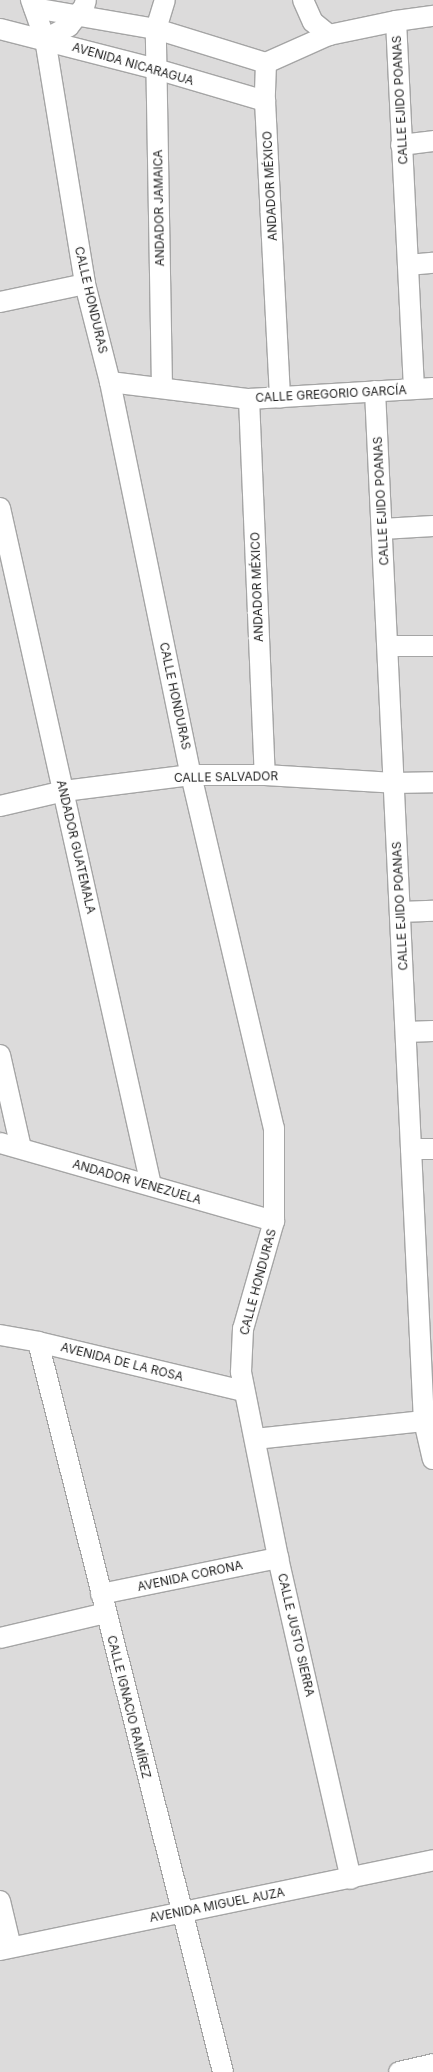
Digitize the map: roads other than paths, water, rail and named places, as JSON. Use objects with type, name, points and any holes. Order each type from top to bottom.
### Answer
[{"type":"street","name":"ANDADOR JAMAICA","points":[[162,388],[156,29],[165,0]]},
{"type":"street","points":[[303,0],[314,22],[330,35]]},
{"type":"street","points":[[32,4],[81,8],[266,63],[330,35],[396,21],[431,11]]},
{"type":"street","name":"CALLE HONDURAS","points":[[32,4],[45,39],[85,284],[110,382],[192,775],[274,1128],[274,1221],[243,1329],[241,1351],[243,1391]]},
{"type":"street","points":[[45,39],[69,26],[81,8]]},
{"type":"street","name":"CALLE EJIDO POANAS","points":[[396,21],[408,265],[424,388]]},
{"type":"street","name":"AVENIDA NICARAGUA","points":[[0,28],[265,101]]},
{"type":"street","name":"ANDADOR MÉXICO","points":[[266,63],[265,101],[280,398]]},
{"type":"street","points":[[402,144],[433,141]]},
{"type":"street","points":[[408,265],[433,263]]},
{"type":"street","points":[[0,302],[85,284]]},
{"type":"street","name":"CALLE GREGORIO GARCÍA","points":[[110,382],[249,399],[424,388]]},
{"type":"street","name":"CALLE EJIDO POANAS","points":[[375,391],[411,1149],[433,1460]]},
{"type":"street","name":"ANDADOR MÉXICO","points":[[249,399],[265,775]]},
{"type":"street","name":"ANDADOR GUATEMALA","points":[[0,510],[151,1185]]},
{"type":"street","points":[[382,529],[433,526]]},
{"type":"street","points":[[388,646],[433,646]]},
{"type":"street","name":"CALLE SALVADOR","points":[[0,806],[64,791],[192,775],[265,775],[394,783],[433,782]]},
{"type":"street","points":[[400,912],[433,911]]},
{"type":"street","points":[[406,1032],[433,1031]]},
{"type":"street","points":[[0,1054],[21,1148]]},
{"type":"street","name":"ANDADOR VENEZUELA","points":[[0,1143],[274,1221]]},
{"type":"street","points":[[411,1149],[433,1149]]},
{"type":"street","name":"AVENIDA DE LA ROSA","points":[[0,1335],[38,1342],[243,1391]]},
{"type":"street","name":"CALLE IGNACIO RAMÍREZ","points":[[38,1342],[223,2072]]},
{"type":"street","name":"CALLE JUSTO SIERRA","points":[[243,1391],[255,1439],[278,1558],[351,1879]]},
{"type":"street","points":[[255,1439],[429,1420]]},
{"type":"street","name":"AVENIDA CORONA","points":[[0,1638],[104,1603],[278,1558]]},
{"type":"street","name":"AVENIDA MIGUEL AUZA","points":[[5,1949],[351,1879],[433,1860]]},
{"type":"street","points":[[0,1901],[5,1949]]},
{"type":"street","points":[[399,2072],[433,2064]]}]
